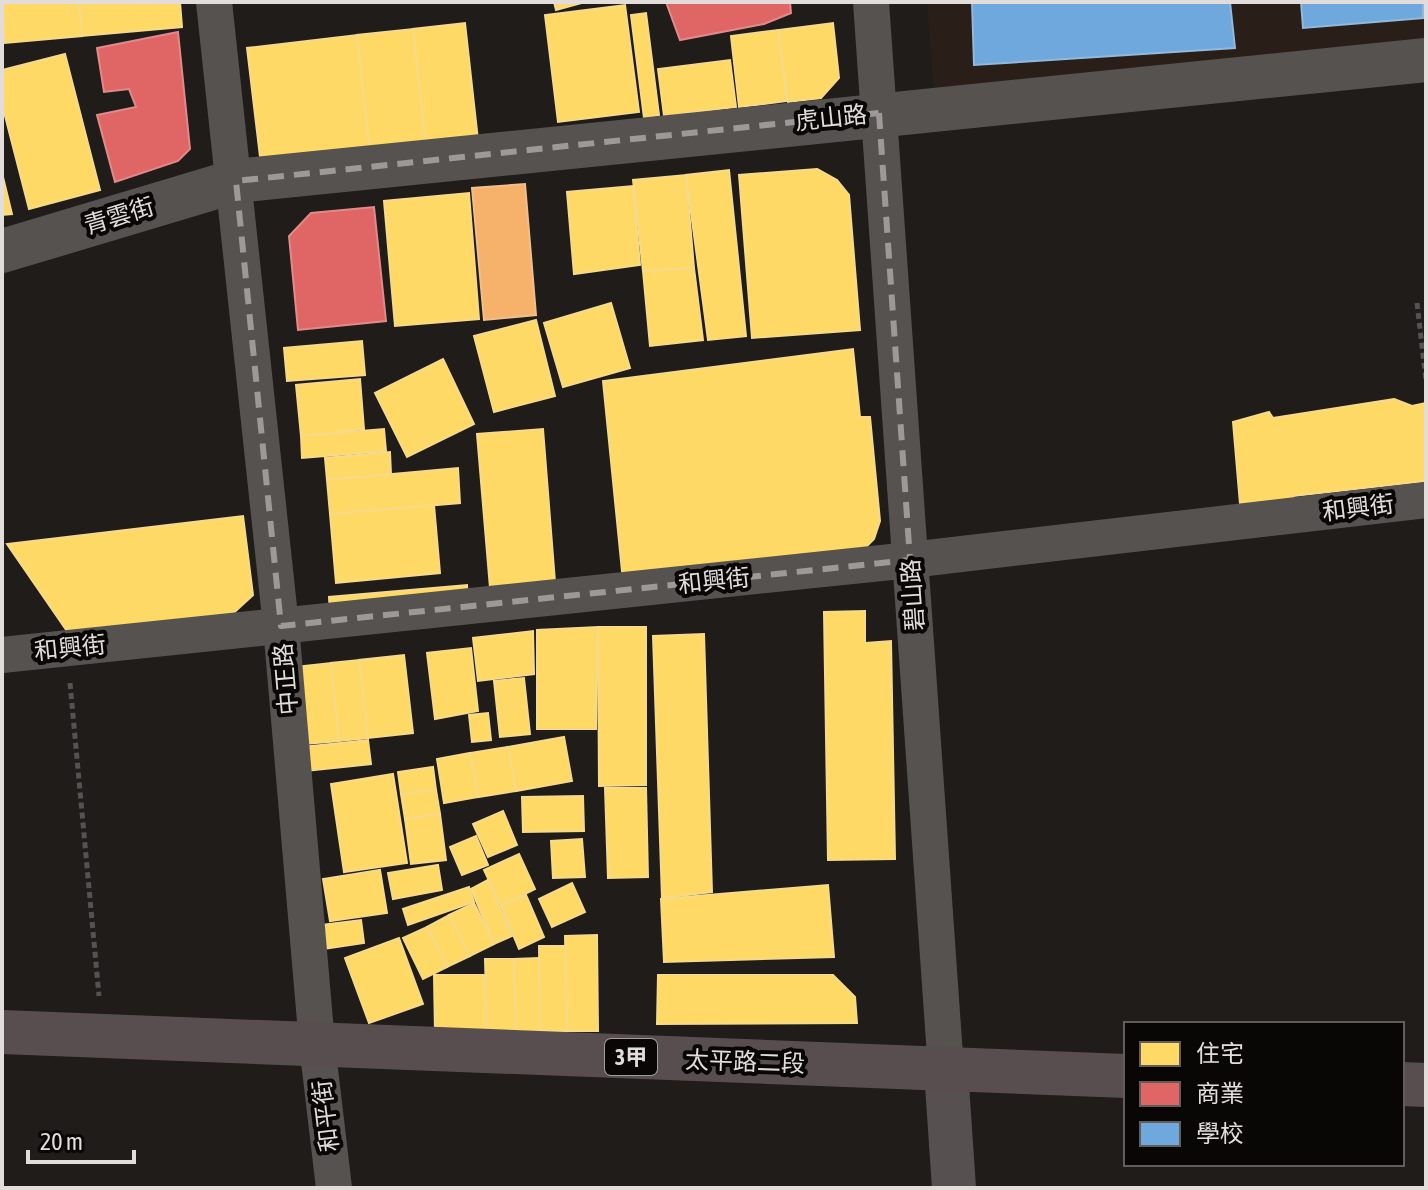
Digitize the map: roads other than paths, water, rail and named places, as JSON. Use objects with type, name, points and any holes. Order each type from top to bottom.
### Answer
[{"type":"main road","name":"3甲","points":[[2,1032],[317,1044]]},
{"type":"main road","name":"太平路二段","points":[[317,1044],[1124,1076]]},
{"type":"main road","name":"碧山路","points":[[946,1070],[954,1188]]},
{"type":"main road","points":[[1404,1084],[1426,1085]]},
{"type":"street","name":"中正路","points":[[214,2],[236,181],[281,626],[317,1044]]},
{"type":"street","name":"碧山路","points":[[871,2],[946,1070]]},
{"type":"street","name":"虎山路","points":[[236,181],[879,113],[1426,60]]},
{"type":"street","name":"青雲街","points":[[2,251],[236,181]]},
{"type":"street","name":"和興街","points":[[2,655],[910,560],[1426,500]]},
{"type":"street","name":"和平街","points":[[317,1044],[334,1188]]}]
